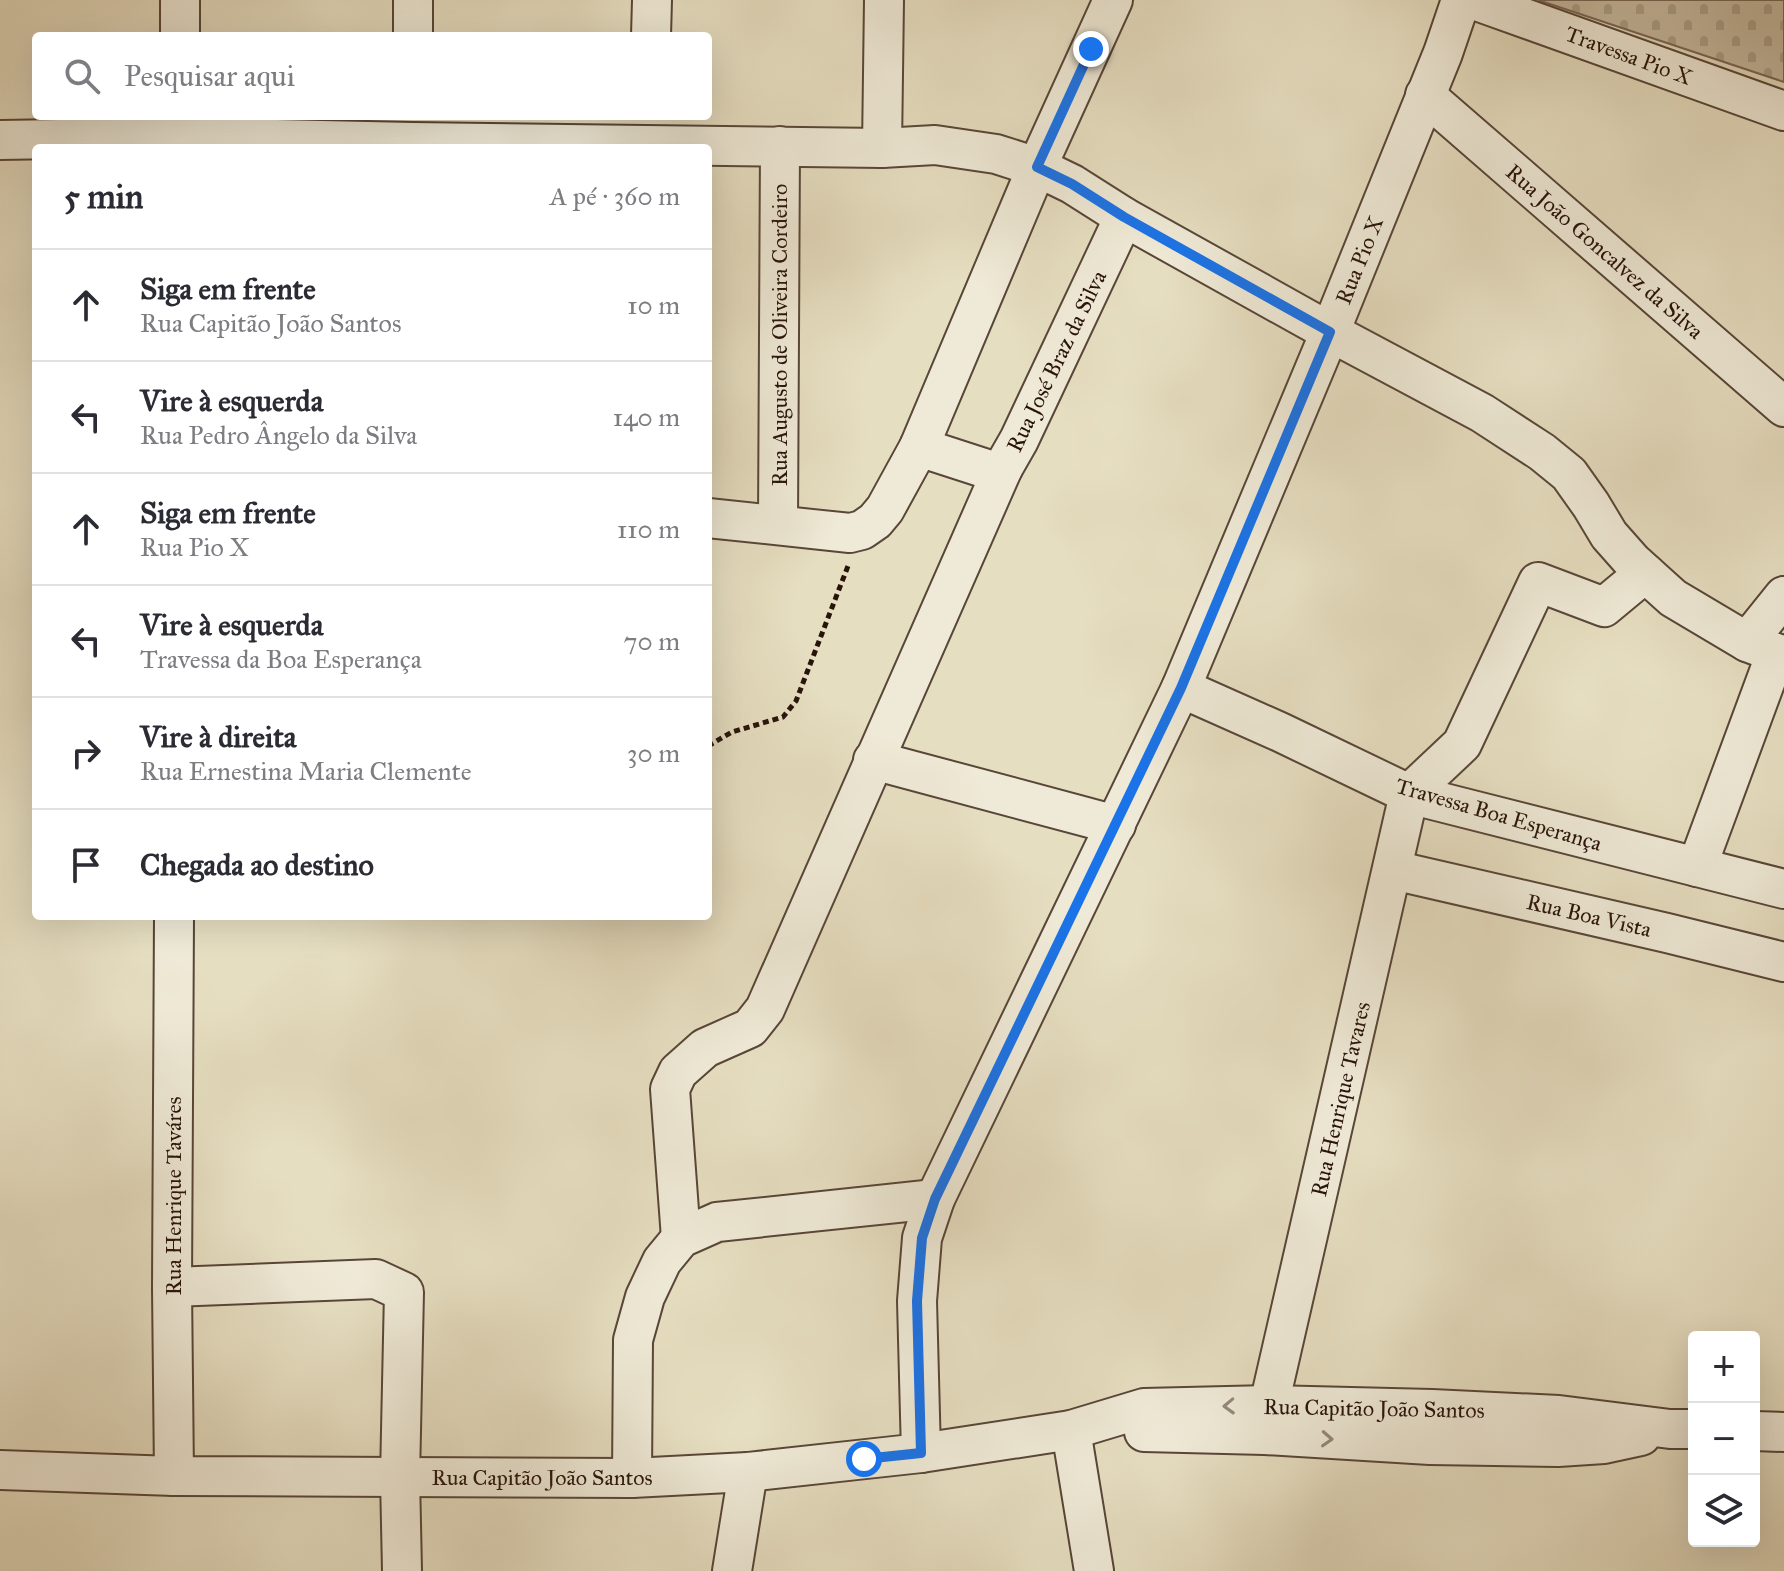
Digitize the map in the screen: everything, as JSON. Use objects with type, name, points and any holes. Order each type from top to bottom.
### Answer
[{"type":"street","points":[[180,0],[180,32]]},
{"type":"street","points":[[413,0],[413,32]]},
{"type":"street","points":[[651,32],[652,0]]},
{"type":"street","points":[[882,148],[884,0]]},
{"type":"street","points":[[712,518],[850,533],[862,530],[885,509],[919,447],[1037,167],[1113,0]]},
{"type":"street","name":"Rua Pio X","points":[[921,1453],[917,1301],[922,1238],[935,1199],[1181,688],[1330,332],[1443,53],[1461,0]]},
{"type":"street","name":"Travessa Pio X","points":[[1474,0],[1784,111]]},
{"type":"street","name":"Rua João Goncalvez da Silva","points":[[1425,95],[1784,407]]},
{"type":"street","points":[[0,140],[178,134],[649,136],[780,146],[882,148],[935,145],[996,154],[1037,167],[1072,184],[1124,217],[1482,413],[1542,452],[1569,474],[1609,535],[1673,598],[1769,650]]},
{"type":"street","name":"Rua Augusto de Oliveira Cordeiro","points":[[778,524],[780,146]]},
{"type":"street","name":"Rua José Braz da Silva","points":[[919,447],[993,471],[1003,468],[1124,217]]},
{"type":"street","points":[[681,1238],[670,1089],[678,1072],[705,1048],[750,1028],[765,1009],[1003,468]]},
{"type":"street","points":[[1409,794],[1462,744],[1538,582],[1604,607],[1645,573]]},
{"type":"street","points":[[1697,867],[1784,596]]},
{"type":"street","name":"Travessa Boa Esperança","points":[[1181,688],[1409,794],[1784,889]]},
{"type":"street","points":[[873,760],[1116,825]]},
{"type":"street","name":"Rua Henrique Tavares","points":[[1267,1420],[1409,794]]},
{"type":"street","name":"Rua Boa Vista","points":[[1393,870],[1784,962]]},
{"type":"street","name":"Rua Henrique Taváres","points":[[174,920],[174,1476]]},
{"type":"street","points":[[632,1478],[633,1340],[645,1297],[662,1261],[681,1238],[717,1222],[935,1199]]},
{"type":"street","points":[[172,1287],[376,1279],[404,1292],[400,1477],[402,1571]]},
{"type":"street","name":"Rua Capitão João Santos","points":[[0,1470],[174,1476],[632,1478],[748,1472],[921,1453],[1076,1429],[1119,1415],[1146,1420],[1267,1420],[1559,1431],[1604,1444],[1682,1429]]},
{"type":"street","points":[[1076,1429],[1094,1571]]},
{"type":"street","points":[[1760,1431],[1784,1432]]},
{"type":"street","points":[[732,1571],[748,1472]]},
{"type":"path","points":[[712,744],[732,732],[783,717],[796,701],[862,530]]},
{"type":"green space","points":[[1538,0],[1784,0],[1784,82]]},
{"type":"route","points":[[864,1459],[921,1453],[917,1301],[922,1238],[935,1199],[1181,688],[1330,332],[1037,167],[1091,49]]}]
